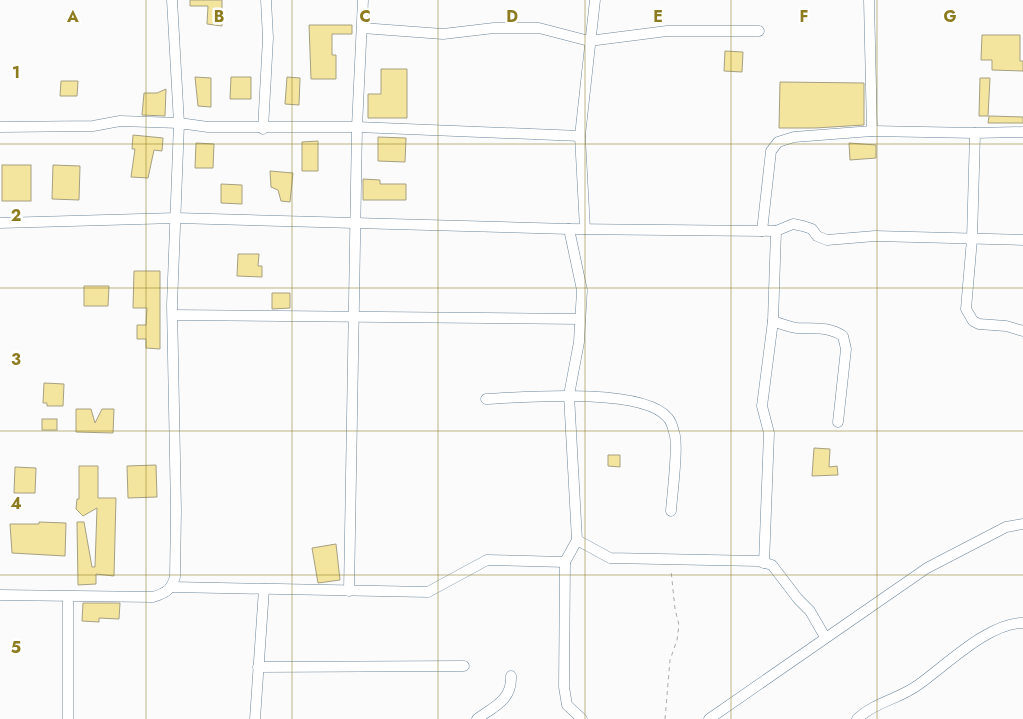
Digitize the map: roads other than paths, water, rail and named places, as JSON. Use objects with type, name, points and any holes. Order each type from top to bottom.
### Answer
[{"type":"street","points":[[0,595],[152,597],[166,593],[172,587],[175,576],[176,510],[173,315],[179,123],[172,0]]},
{"type":"street","points":[[263,129],[268,38],[266,0]]},
{"type":"street","points":[[349,591],[357,128],[363,0]]},
{"type":"street","points":[[585,229],[580,136],[589,40],[595,0]]},
{"type":"street","points":[[869,0],[872,131]]},
{"type":"street","points":[[362,28],[443,34],[494,28],[539,28],[589,40],[667,31],[759,31]]},
{"type":"street","points":[[0,126],[93,126],[120,120],[263,129],[357,128],[580,136]]},
{"type":"street","points":[[762,231],[771,151],[778,142],[794,137],[872,131],[1023,132]]},
{"type":"street","points":[[975,133],[972,239],[966,310],[979,324],[1006,326],[1023,331]]},
{"type":"street","points":[[0,223],[176,218],[569,229],[762,231],[776,231],[793,224],[812,229],[818,236],[827,240],[875,236],[1023,240]]},
{"type":"street","points":[[569,229],[582,290],[579,342],[569,395],[577,540],[565,562],[564,687],[567,705],[582,719]]},
{"type":"street","points":[[764,562],[769,433],[762,406],[773,321],[776,231]]},
{"type":"street","points":[[173,315],[580,319]]},
{"type":"street","points":[[773,321],[795,328],[818,327],[834,330],[843,336],[846,349],[838,422]]},
{"type":"street","points":[[486,399],[569,395],[631,401],[655,409],[668,417],[675,434],[671,511]]},
{"type":"street","points":[[709,719],[927,568],[1006,527],[1023,524]]},
{"type":"street","points":[[577,540],[610,558],[764,562],[772,565],[798,599],[810,611],[826,637]]},
{"type":"street","points":[[172,587],[428,592],[487,560],[565,562]]},
{"type":"street","points":[[254,719],[264,589]]},
{"type":"street","points":[[68,597],[68,719]]},
{"type":"street","points":[[858,719],[874,706],[897,698],[918,686],[948,660],[996,630],[1023,623]]},
{"type":"street","points":[[258,667],[464,666]]},
{"type":"street","points":[[477,719],[507,697],[511,685],[511,676]]}]
